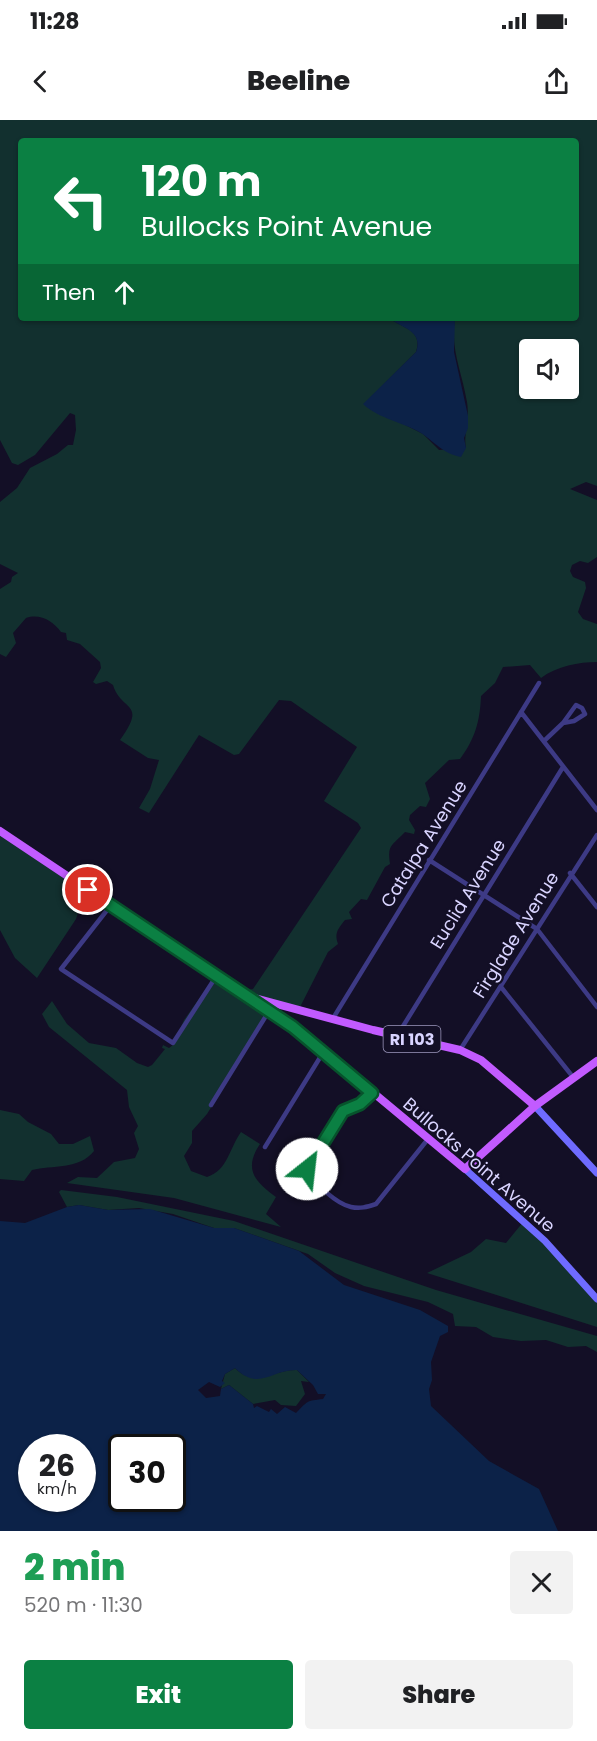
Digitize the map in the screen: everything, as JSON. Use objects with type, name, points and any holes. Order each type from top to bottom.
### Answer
[{"type":"main road","name":"RI 103","points":[[0,831],[217,975]]},
{"type":"main road","name":"Bullocks Point Avenue","points":[[217,975],[247,996],[271,1008],[465,1169],[545,1241],[597,1299]]},
{"type":"main road","name":"RI 103","points":[[271,1008],[302,1012],[460,1050],[481,1060],[535,1106]]},
{"type":"main road","points":[[293,1027],[302,1012]]},
{"type":"main road","points":[[465,1169],[535,1106],[573,1077],[596,1065]]},
{"type":"main road","points":[[535,1106],[597,1173]]},
{"type":"street","name":"Catalpa Avenue","points":[[332,1020],[539,683]]},
{"type":"street","points":[[544,741],[562,723],[574,706],[584,710],[585,714],[581,718],[562,723]]},
{"type":"street","points":[[521,712],[597,810]]},
{"type":"street","name":"Euclid Avenue","points":[[396,1036],[482,894],[563,767]]},
{"type":"street","name":"Firglade Avenue","points":[[460,1050],[570,873],[597,835]]},
{"type":"street","points":[[429,860],[537,929],[597,1007]]},
{"type":"street","points":[[570,873],[597,907]]},
{"type":"street","points":[[111,905],[61,969],[173,1043],[217,975]]},
{"type":"street","points":[[501,987],[573,1077]]},
{"type":"street","points":[[211,1106],[271,1008]]},
{"type":"street","points":[[265,1147],[324,1051]]},
{"type":"street","points":[[372,1093],[360,1104],[343,1111],[308,1164],[309,1175],[328,1192],[351,1207],[365,1208],[376,1204],[428,1140]]},
{"type":"green space","points":[[0,120],[597,120],[597,486],[586,482],[570,489],[597,500],[597,557],[588,563],[580,561],[572,565],[570,571],[573,577],[585,582],[586,588],[578,612],[583,619],[597,624],[597,662],[554,670],[541,678],[530,665],[503,667],[495,683],[481,696],[476,729],[465,752],[460,759],[449,760],[425,783],[430,799],[426,807],[420,806],[410,815],[409,820],[415,830],[414,834],[405,832],[390,849],[390,864],[385,867],[367,900],[361,899],[349,912],[352,919],[345,920],[339,929],[336,937],[338,944],[328,952],[299,1009],[260,1000],[267,1009],[241,1059],[207,1114],[192,1131],[192,1143],[184,1156],[191,1171],[207,1177],[214,1174],[224,1164],[241,1132],[260,1144],[252,1161],[252,1168],[257,1180],[276,1197],[266,1214],[281,1227],[174,1198],[67,1183],[78,1177],[97,1178],[114,1162],[135,1158],[139,1149],[134,1133],[138,1126],[129,1107],[127,1090],[49,1027],[42,1014],[52,1001],[67,1024],[89,1043],[116,1048],[137,1063],[148,1067],[165,1049],[162,1048],[163,1045],[169,1048],[173,1045],[184,1020],[216,975],[242,991],[253,989],[361,828],[358,823],[324,801],[357,747],[291,701],[279,700],[239,754],[234,755],[199,735],[149,813],[139,808],[150,789],[159,760],[148,758],[120,740],[132,719],[132,713],[121,700],[113,685],[107,681],[96,684],[93,682],[101,668],[100,662],[80,644],[67,640],[66,633],[61,632],[50,621],[41,617],[26,618],[13,633],[16,643],[6,657],[0,654],[0,589],[11,582],[12,577],[18,573],[0,564],[0,502],[17,488],[30,468],[57,454],[68,445],[73,445],[76,430],[75,415],[70,413],[35,455],[18,465],[12,463],[0,440]]},
{"type":"green space","points":[[0,831],[86,889],[76,919],[37,978],[15,958],[0,930]]},
{"type":"green space","points":[[0,1110],[19,1114],[28,1122],[51,1134],[59,1144],[73,1144],[90,1136],[94,1151],[88,1157],[73,1164],[32,1170],[24,1181],[0,1179]]},
{"type":"green space","points":[[61,1190],[117,1197],[234,1221],[436,1290],[597,1336],[597,1352],[586,1346],[568,1347],[546,1340],[521,1341],[493,1337],[476,1327],[455,1326],[453,1314],[428,1302],[364,1286],[335,1273],[308,1254],[234,1228],[214,1228],[173,1214],[139,1208],[108,1210],[79,1205],[67,1207],[59,1192]]},
{"type":"green space","points":[[524,1221],[597,1299],[597,1327],[427,1273],[471,1252],[486,1239],[506,1243]]},
{"type":"green space","points":[[235,1368],[242,1374],[257,1378],[297,1370],[309,1382],[301,1381],[305,1394],[296,1406],[281,1405],[275,1400],[253,1404],[229,1385],[221,1389],[225,1374]]},
{"type":"water","points":[[394,321],[455,321],[454,352],[468,416],[468,428],[464,438],[466,448],[461,457],[449,453],[421,433],[376,413],[363,404],[416,352],[417,339],[406,328]]},
{"type":"water","points":[[79,1205],[108,1210],[150,1209],[214,1228],[234,1228],[299,1251],[344,1285],[420,1310],[448,1326],[448,1332],[440,1336],[431,1362],[432,1380],[429,1389],[431,1406],[489,1461],[539,1489],[558,1531],[0,1531],[0,1221],[25,1223],[67,1207]],"holes":[[[235,1368],[244,1375],[259,1379],[297,1370],[313,1385],[318,1394],[326,1394],[323,1399],[308,1402],[296,1413],[285,1407],[277,1414],[271,1409],[269,1412],[257,1406],[254,1408],[253,1404],[229,1385],[221,1389],[220,1396],[206,1398],[198,1390],[209,1382],[220,1387],[225,1383],[222,1381],[225,1374]]]},
{"type":"route","points":[[88,890],[293,1027],[372,1093],[360,1104],[343,1111],[331,1126],[307,1169]]}]
